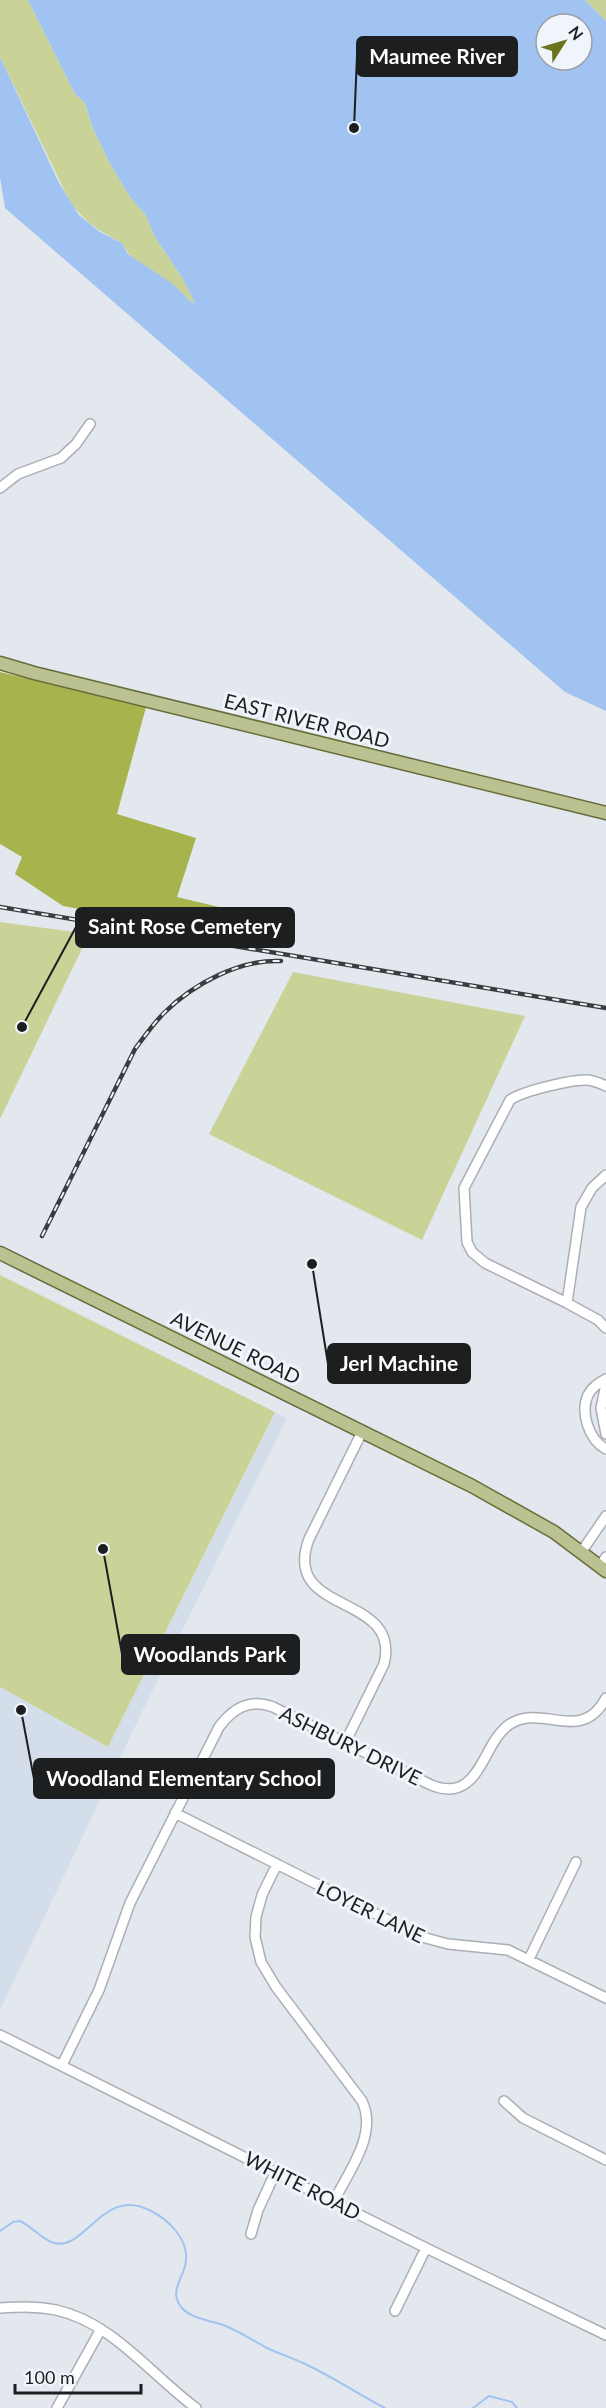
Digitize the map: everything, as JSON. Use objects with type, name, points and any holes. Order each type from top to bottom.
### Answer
[{"type":"main road","name":"EAST RIVER ROAD","points":[[0,663],[606,813]]},
{"type":"main road","name":"AVENUE ROAD","points":[[0,1253],[516,1509],[604,1565]]},
{"type":"street","points":[[0,488],[18,474],[62,458],[76,444],[90,424]]},
{"type":"street","points":[[606,1086],[598,1082],[580,1080],[522,1093],[510,1100],[464,1188],[466,1242],[472,1252],[485,1263],[598,1320],[606,1329]]},
{"type":"street","points":[[567,1303],[581,1207],[592,1188],[606,1175]]},
{"type":"street","points":[[606,1382],[601,1408],[606,1434]]},
{"type":"street","points":[[606,1382],[591,1390],[586,1403],[590,1433],[598,1444],[606,1449]]},
{"type":"street","points":[[345,1743],[384,1664],[386,1645],[382,1633],[370,1618],[322,1593],[314,1586],[306,1573],[304,1558],[309,1539],[362,1432]]},
{"type":"street","points":[[582,1551],[606,1516]]},
{"type":"street","name":"ASHBURY DRIVE","points":[[62,2065],[99,1990],[130,1903],[219,1727],[229,1714],[253,1703],[267,1704],[431,1785],[449,1789],[462,1785],[472,1778],[498,1735],[514,1722],[528,1718],[569,1722],[583,1720],[595,1713],[606,1698]]},
{"type":"street","name":"LOYER LANE","points":[[175,1813],[435,1942],[501,1949],[529,1959],[606,1998]]},
{"type":"street","points":[[529,1959],[576,1862]]},
{"type":"street","points":[[277,1864],[262,1895],[256,1917],[255,1937],[261,1962],[276,1987],[362,2101],[367,2114],[366,2136],[334,2201]]},
{"type":"street","name":"WHITE ROAD","points":[[0,2035],[426,2248],[606,2334]]},
{"type":"street","points":[[504,2101],[523,2118],[606,2160]]},
{"type":"street","points":[[251,2234],[258,2210],[276,2171]]},
{"type":"street","points":[[395,2312],[426,2248]]},
{"type":"street","points":[[0,2308],[55,2309],[74,2315],[101,2329],[196,2408]]},
{"type":"street","points":[[57,2408],[101,2329]]},
{"type":"shaded area","points":[[275,1412],[287,1418],[141,1714],[0,2010],[0,1687],[108,1747]]},
{"type":"green space","points":[[0,0],[28,0],[75,94],[85,103],[92,126],[108,160],[130,197],[145,214],[155,237],[183,279],[195,303],[132,257],[120,242],[90,223],[69,200],[0,57]]},
{"type":"green space","points":[[585,0],[606,0],[606,21]]},
{"type":"green space","points":[[0,672],[146,707],[117,814],[196,838],[177,897],[244,913],[239,938],[63,906],[15,874],[22,857],[0,844]]},
{"type":"green space","points":[[0,922],[89,934],[0,1119]]},
{"type":"green space","points":[[293,972],[525,1016],[422,1240],[209,1134]]},
{"type":"green space","points":[[0,1275],[275,1412],[108,1747],[0,1687]]},
{"type":"water","points":[[28,0],[585,0],[606,21],[606,711],[565,692],[5,208],[0,177],[0,57],[59,183],[79,215],[100,232],[122,243],[128,254],[173,284],[191,302],[195,303],[183,279],[155,237],[145,214],[130,197],[108,160],[92,126],[85,103],[75,94]]},
{"type":"waterway","points":[[0,2231],[13,2222],[20,2221],[54,2243],[65,2243],[75,2238],[107,2212],[120,2206],[134,2205],[151,2211],[171,2225],[184,2245],[186,2260],[176,2295],[177,2301],[185,2311],[195,2317],[229,2327],[267,2348],[326,2374],[385,2408]]},
{"type":"waterway","points":[[473,2408],[489,2396],[512,2402],[517,2408]]},
{"type":"railway","points":[[0,907],[606,1008]]},
{"type":"railway","points":[[42,1236],[135,1049],[156,1022],[189,992],[218,975],[249,964],[281,961]]},
{"type":"place","name":"Maumee River","points":[[354,128]]},
{"type":"place","name":"Saint Rose Cemetery","points":[[22,1027]]},
{"type":"place","name":"Jerl Machine","points":[[312,1264]]},
{"type":"place","name":"Woodlands Park","points":[[103,1549]]},
{"type":"place","name":"Woodland Elementary School","points":[[21,1710]]}]
